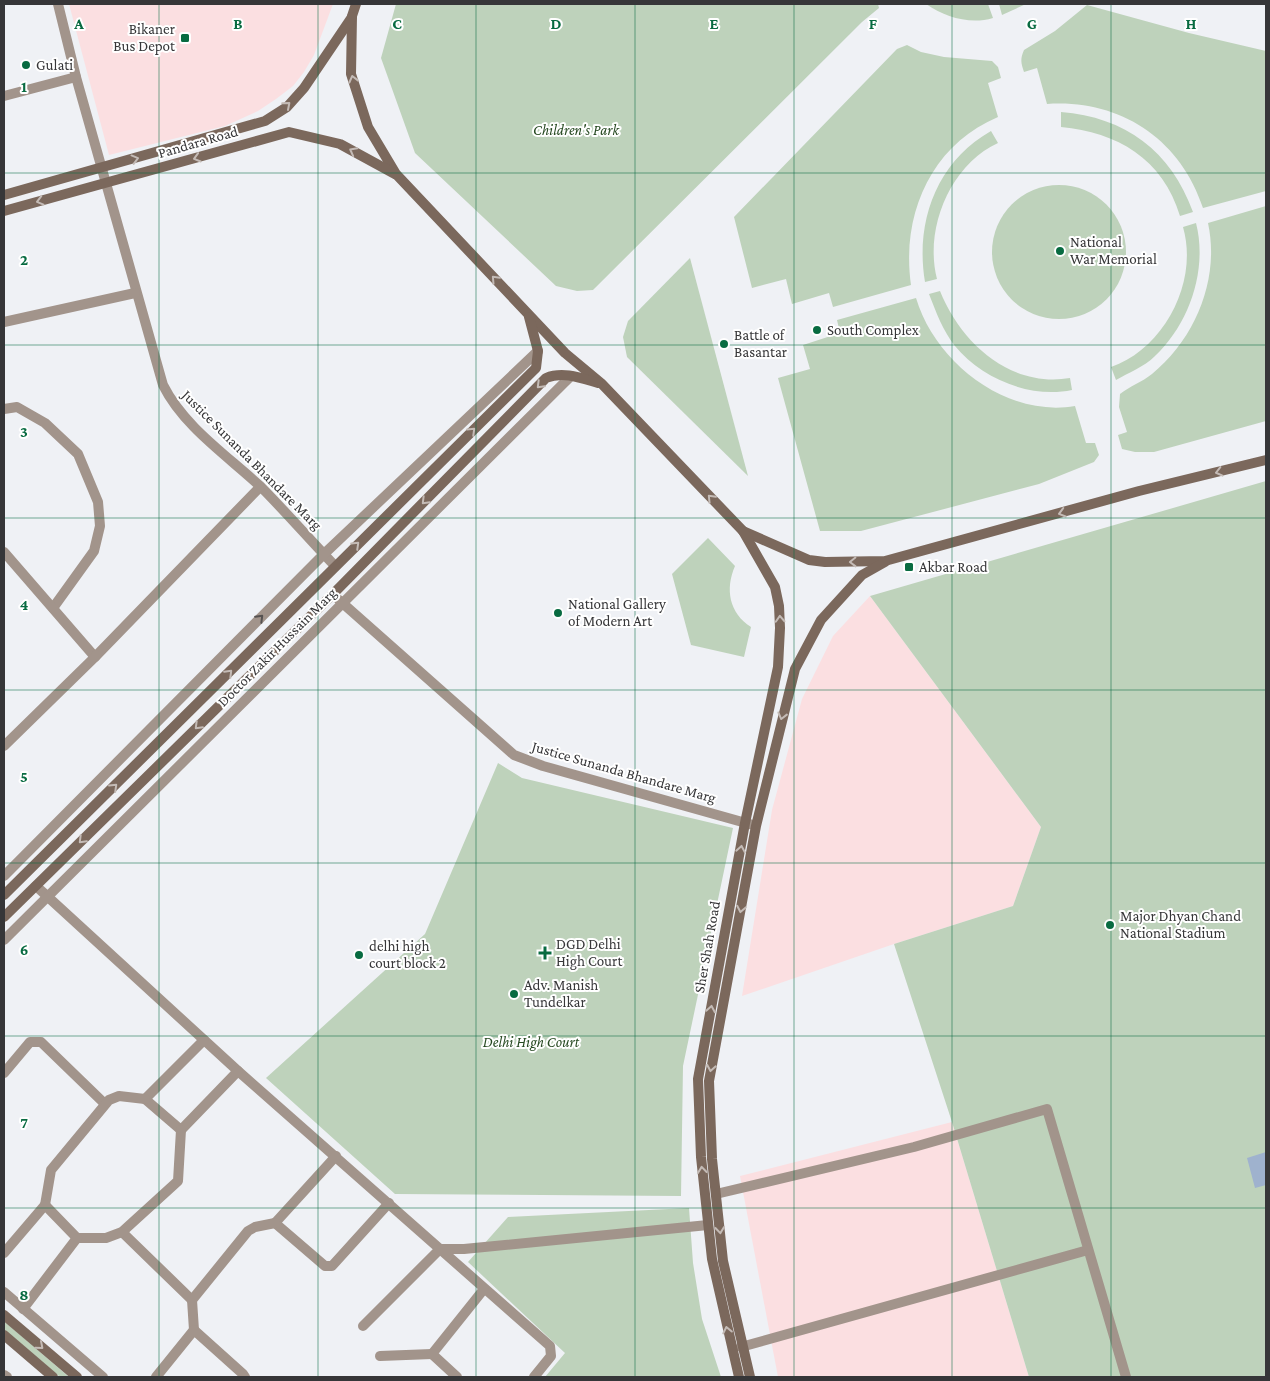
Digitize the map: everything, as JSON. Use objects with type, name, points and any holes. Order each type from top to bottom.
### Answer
[{"type":"main road","points":[[356,4],[352,16],[351,74],[368,127],[396,174],[528,315],[570,358],[601,384],[743,531],[809,560],[825,562],[886,561],[1131,493],[1266,460]]},
{"type":"main road","name":"Pandara Road","points":[[4,195],[265,121],[287,107],[304,88],[352,16]]},
{"type":"main road","name":"Pandara Road","points":[[4,211],[289,132],[340,144],[396,174]]},
{"type":"main road","points":[[528,315],[538,351]]},
{"type":"main road","name":"Doctor Zakir Hussain Marg","points":[[4,895],[536,368],[538,351]]},
{"type":"main road","name":"Doctor Zakir Hussain Marg","points":[[4,917],[333,594],[546,378],[555,374],[601,384]]},
{"type":"main road","name":"Sher Shah Road","points":[[739,1377],[712,1259],[701,1157],[698,1079],[745,823],[778,667],[780,606],[775,587],[743,531]]},
{"type":"main road","name":"Sher Shah Road","points":[[750,1377],[741,1347],[723,1260],[716,1194],[709,1081],[756,826],[795,669],[821,620],[862,574],[886,561]]},
{"type":"main road","points":[[4,1315],[77,1377]]},
{"type":"main road","points":[[4,1335],[53,1377]]},
{"type":"street","name":"Justice Sunanda Bhandare Marg","points":[[58,4],[76,78],[107,183],[135,293],[163,385],[170,400],[186,418],[260,487],[335,566]]},
{"type":"street","points":[[4,96],[76,78]]},
{"type":"street","points":[[4,322],[135,293]]},
{"type":"street","points":[[4,876],[324,554],[538,351]]},
{"type":"street","name":"Doctor Zakir Hussain Marg","points":[[4,940],[571,376]]},
{"type":"street","points":[[4,409],[17,407],[44,423],[78,454],[98,502],[100,526],[94,551],[53,608]]},
{"type":"street","points":[[4,746],[96,657],[260,487]]},
{"type":"street","points":[[4,552],[96,657]]},
{"type":"street","name":"Justice Sunanda Bhandare Marg","points":[[333,594],[514,755],[543,766],[756,826]]},
{"type":"street","points":[[36,886],[238,1071],[552,1349],[551,1356],[534,1377]]},
{"type":"street","points":[[145,1099],[204,1040]]},
{"type":"street","points":[[4,1073],[30,1042],[41,1042],[105,1104]]},
{"type":"street","points":[[45,1205],[77,1238],[106,1238],[122,1232],[178,1182],[181,1130],[238,1071]]},
{"type":"street","points":[[4,1253],[45,1205],[51,1170],[109,1100],[119,1096],[145,1099],[181,1130]]},
{"type":"street","points":[[716,1194],[914,1147],[1047,1109],[1126,1377]]},
{"type":"street","points":[[192,1300],[248,1231],[255,1227],[275,1223],[336,1156]]},
{"type":"street","points":[[275,1223],[328,1267],[332,1266],[389,1203]]},
{"type":"street","points":[[363,1326],[440,1249],[464,1249],[708,1225]]},
{"type":"street","points":[[122,1232],[192,1300],[194,1330],[156,1377]]},
{"type":"street","points":[[23,1309],[77,1238]]},
{"type":"street","points":[[741,1347],[1088,1250]]},
{"type":"street","points":[[432,1354],[484,1289]]},
{"type":"street","points":[[4,1292],[103,1377]]},
{"type":"street","points":[[194,1330],[243,1374],[244,1377]]},
{"type":"street","points":[[380,1356],[432,1354],[457,1377]]},
{"type":"shaded area","points":[[69,4],[333,4],[314,55],[304,72],[293,86],[276,99],[258,111],[225,126],[109,155]]},
{"type":"shaded area","points":[[870,596],[1041,827],[1013,906],[742,996],[772,810],[802,699],[833,636]]},
{"type":"shaded area","points":[[952,1122],[1029,1377],[778,1377],[740,1176]]},
{"type":"green space","name":"Children's Park","points":[[396,4],[878,4],[879,8],[862,22],[593,290],[577,291],[556,286],[415,153],[381,58]]},
{"type":"green space","points":[[926,4],[988,4],[993,18],[976,21],[967,20],[941,13]]},
{"type":"green space","points":[[999,4],[1026,4],[1002,15]]},
{"type":"green space","points":[[1087,5],[1189,33],[1266,51],[1266,191],[1203,208],[1193,183],[1179,162],[1163,143],[1143,128],[1122,116],[1099,108],[1073,104],[1047,104],[1037,68],[1024,72],[1021,61],[1024,50],[1055,31]]},
{"type":"green space","points":[[907,45],[921,52],[944,57],[992,61],[998,67],[1001,78],[988,83],[998,117],[975,129],[955,145],[938,164],[916,208],[911,233],[909,259],[911,285],[833,307],[829,293],[792,304],[786,279],[752,288],[734,217],[897,49]]},
{"type":"green space","points":[[1061,112],[1084,115],[1106,121],[1143,141],[1172,171],[1184,190],[1193,212],[1180,216],[1172,196],[1162,179],[1150,164],[1135,152],[1119,142],[1101,135],[1061,127]]},
{"type":"green space","points":[[991,131],[998,143],[981,153],[966,167],[954,183],[945,200],[934,240],[934,260],[937,279],[925,282],[923,238],[927,216],[934,196],[943,177],[956,159],[972,144]]},
{"type":"green space","points":[[1059,185],[1085,190],[1107,204],[1121,226],[1126,252],[1121,278],[1107,300],[1085,314],[1059,319],[1033,314],[1011,300],[997,278],[992,252],[997,226],[1011,204],[1033,190]]},
{"type":"green space","points":[[1266,206],[1266,421],[1154,452],[1135,452],[1122,449],[1118,435],[1127,432],[1119,407],[1120,394],[1148,377],[1168,359],[1181,343],[1201,306],[1210,265],[1211,244],[1208,223]]},
{"type":"green space","points":[[1196,223],[1199,241],[1197,277],[1193,295],[1186,312],[1167,343],[1151,360],[1116,380],[1111,367],[1130,358],[1147,345],[1173,311],[1181,291],[1186,270],[1187,248],[1183,227]]},
{"type":"green space","points":[[690,258],[748,476],[627,357],[623,337],[628,321]]},
{"type":"green space","points":[[940,291],[949,310],[961,328],[990,358],[1008,369],[1027,376],[1048,379],[1070,378],[1072,390],[1056,392],[1023,388],[992,376],[978,368],[955,346],[943,328],[929,294]]},
{"type":"green space","points":[[916,298],[925,322],[939,344],[956,363],[977,381],[999,394],[1024,403],[1049,407],[1075,406],[1086,443],[1095,443],[1099,455],[1094,462],[1039,484],[861,531],[820,531],[778,378],[810,369],[803,345],[840,333],[837,320]]},
{"type":"green space","name":"Major Dhyan Chand National Stadium","points":[[1266,481],[1266,1377],[1029,1377],[952,1122],[894,944],[1013,906],[1041,827],[870,596]]},
{"type":"green space","points":[[708,538],[735,566],[730,583],[731,600],[738,615],[751,627],[744,657],[691,645],[672,574]]},
{"type":"green space","name":"Delhi High Court","points":[[498,763],[522,778],[733,828],[683,1066],[681,1196],[395,1194],[266,1078],[425,934]]},
{"type":"green space","points":[[689,1208],[693,1263],[702,1319],[721,1377],[545,1377],[565,1353],[468,1262],[508,1217]]},
{"type":"green space","points":[[4,1321],[69,1377],[60,1377],[4,1329]]},
{"type":"water","points":[[1266,1152],[1266,1185],[1255,1188],[1247,1158]]},
{"type":"place","name":"Bikaner Bus Depot","points":[[185,38]]},
{"type":"place","name":"Gulati","points":[[26,65]]},
{"type":"place","name":"National War Memorial","points":[[1060,251]]},
{"type":"place","name":"South Complex","points":[[817,330]]},
{"type":"place","name":"Battle of Basantar","points":[[724,344]]},
{"type":"place","name":"Akbar Road","points":[[909,567]]},
{"type":"place","name":"National Gallery of Modern Art","points":[[558,613]]},
{"type":"place","name":"Major Dhyan Chand National Stadium","points":[[1110,925]]},
{"type":"place","name":"DGD Delhi High Court","points":[[545,953]]},
{"type":"place","name":"delhi high court block 2","points":[[359,955]]},
{"type":"place","name":"Adv. Manish Tundelkar","points":[[514,994]]}]
